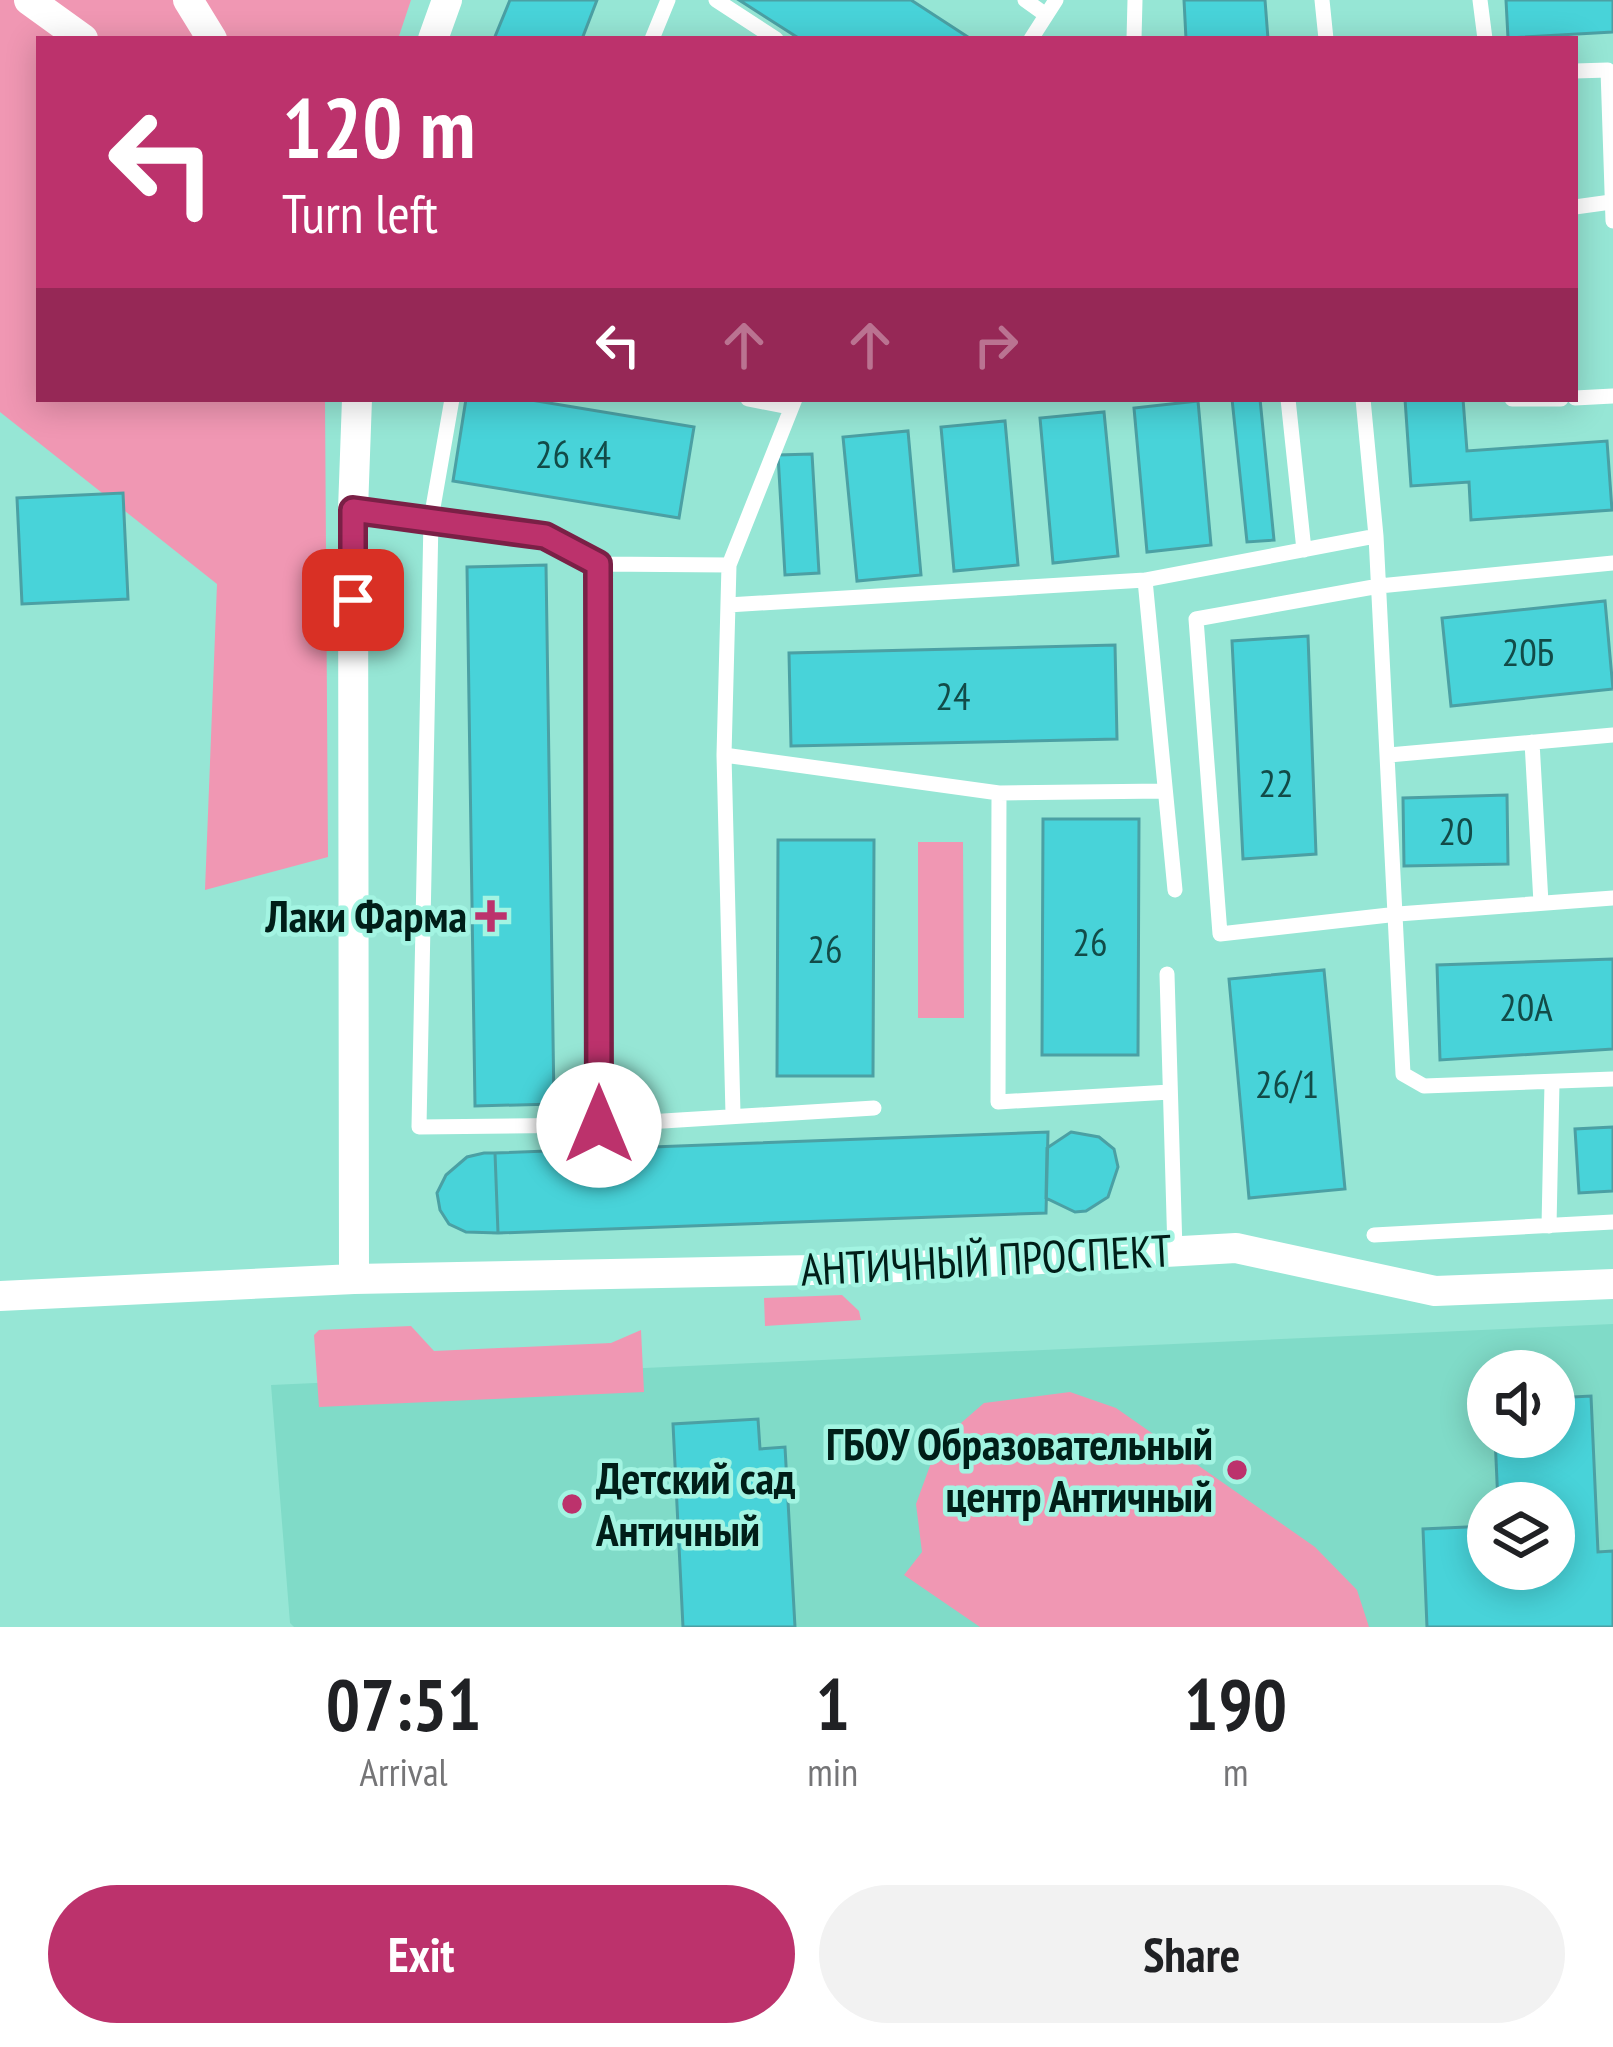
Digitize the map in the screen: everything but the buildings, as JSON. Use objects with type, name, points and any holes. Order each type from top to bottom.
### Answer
[{"type":"street","points":[[28,0],[78,36]]},
{"type":"street","points":[[188,0],[210,36]]},
{"type":"street","points":[[435,36],[447,0]]},
{"type":"street","points":[[354,1280],[357,402]]},
{"type":"street","name":"АНТИЧНЫЙ ПРОСПЕКТ","points":[[0,1296],[354,1280],[863,1269],[1236,1248],[1435,1291],[1613,1284]]},
{"type":"lane","points":[[653,36],[668,0]]},
{"type":"lane","points":[[716,0],[771,36]]},
{"type":"lane","points":[[1025,0],[1051,7],[1033,36]]},
{"type":"lane","points":[[1134,36],[1135,0]]},
{"type":"lane","points":[[1322,0],[1326,36]]},
{"type":"lane","points":[[1480,0],[1485,36]]},
{"type":"lane","points":[[1578,71],[1608,70],[1613,221]]},
{"type":"lane","points":[[1578,207],[1611,202]]},
{"type":"lane","points":[[1578,398],[1613,396]]},
{"type":"lane","points":[[451,402],[431,519],[419,1127],[599,1125],[874,1108]]},
{"type":"lane","points":[[1288,402],[1304,550]]},
{"type":"lane","points":[[1363,402],[1389,755],[1403,1074],[1424,1086],[1613,1079]]},
{"type":"lane","points":[[733,1114],[724,755],[729,565],[792,403]]},
{"type":"lane","points":[[353,510],[545,536],[598,564],[729,565]]},
{"type":"lane","points":[[728,605],[1145,580],[1376,536]]},
{"type":"lane","points":[[1613,563],[1379,586],[1196,619],[1220,934],[1398,914],[1613,898]]},
{"type":"lane","points":[[598,564],[599,1125]]},
{"type":"lane","points":[[1145,580],[1174,890]]},
{"type":"lane","points":[[1389,755],[1613,735]]},
{"type":"lane","points":[[1532,742],[1541,903]]},
{"type":"lane","points":[[724,755],[999,793],[1164,791]]},
{"type":"lane","points":[[999,793],[998,1102],[1170,1092]]},
{"type":"lane","points":[[1168,974],[1175,1251]]},
{"type":"lane","points":[[1549,1226],[1552,1083]]},
{"type":"lane","points":[[1374,1235],[1613,1222]]},
{"type":"shaded area","points":[[0,0],[411,0],[399,36],[36,36],[36,402],[325,402],[328,857],[205,890],[217,584],[0,412]]},
{"type":"shaded area","points":[[918,842],[963,842],[964,1018],[918,1018]]},
{"type":"shaded area","points":[[842,1295],[859,1311],[861,1320],[765,1326],[764,1298]]},
{"type":"shaded area","points":[[1613,1324],[1613,1627],[294,1627],[290,1623],[271,1385]]},
{"type":"shaded area","points":[[411,1326],[434,1351],[611,1343],[641,1330],[644,1392],[319,1407],[314,1335],[319,1330]]},
{"type":"shaded area","points":[[1070,1392],[1116,1408],[1315,1547],[1357,1590],[1369,1627],[980,1627],[904,1575],[922,1552],[916,1504],[931,1463],[961,1423],[984,1403]]},
{"type":"place","name":"Лаки Фарма","points":[[491,916]]},
{"type":"place","name":"ГБОУ Образовательный центр Античный","points":[[1237,1470]]},
{"type":"place","name":"Детский сад Античный","points":[[572,1504]]},
{"type":"route","points":[[353,600],[353,510],[545,536],[598,564],[599,1125]]}]
